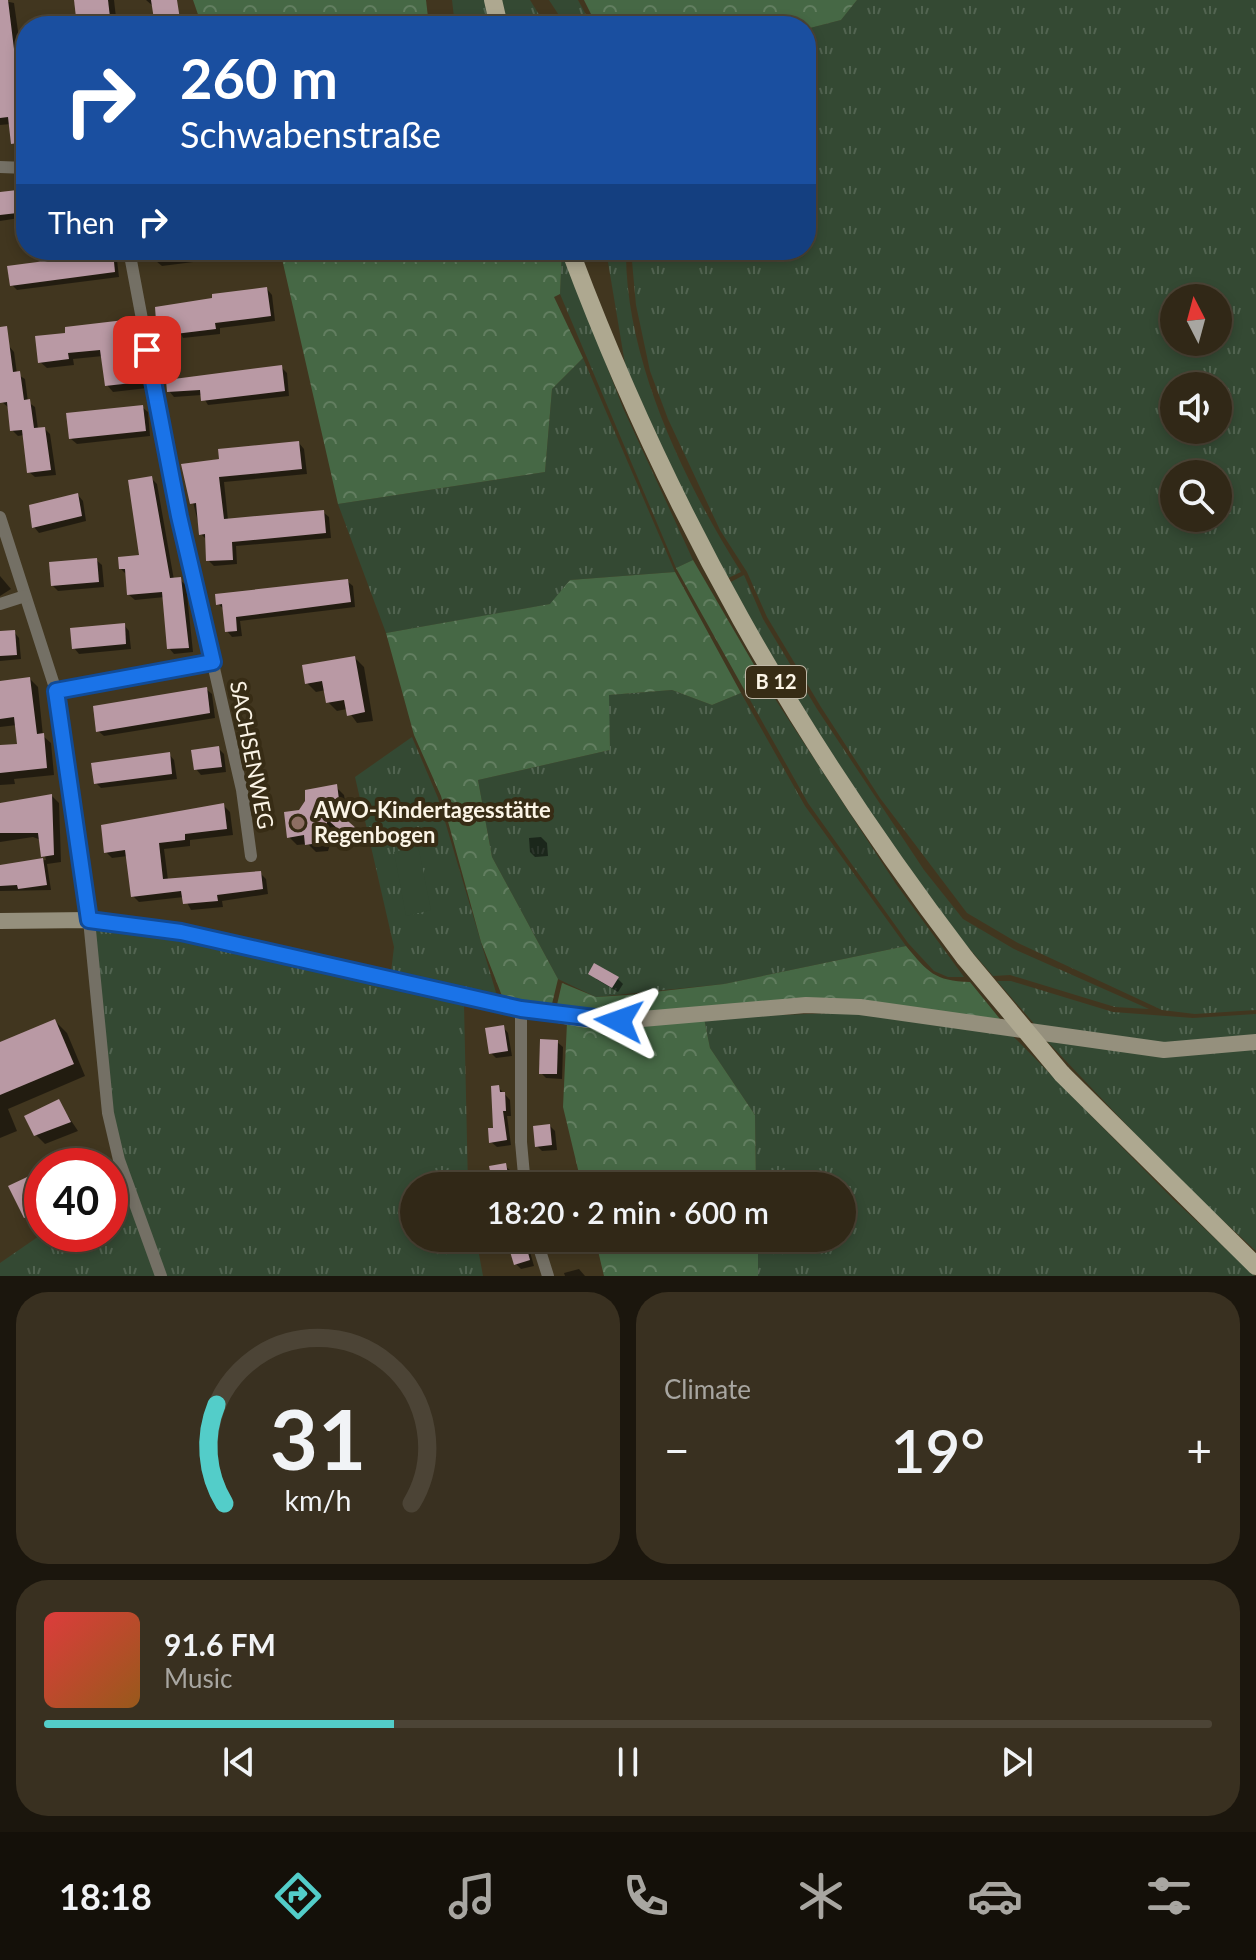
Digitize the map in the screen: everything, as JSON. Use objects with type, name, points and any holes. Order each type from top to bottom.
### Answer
[{"type":"main road","name":"B 12","points":[[574,260],[622,385],[719,586],[849,799],[965,958],[1062,1074],[1256,1266]]},
{"type":"street","name":"SACHSENWEG","points":[[131,260],[179,516],[242,790],[251,856]]},
{"type":"street","points":[[0,517],[56,691],[89,920],[108,1113],[119,1160],[161,1276]]},
{"type":"street","points":[[0,604],[25,596]]},
{"type":"street","points":[[56,691],[213,662]]},
{"type":"street","points":[[0,921],[89,920],[181,932],[521,1009],[619,1021],[767,1007],[860,1007],[1164,1050],[1256,1042]]},
{"type":"street","points":[[521,1009],[524,1172]]},
{"type":"street","points":[[540,1252],[548,1276]]},
{"type":"green space","points":[[193,0],[426,0],[428,16],[199,16]]},
{"type":"green space","points":[[452,0],[485,0],[489,16],[454,16]]},
{"type":"green space","points":[[498,0],[530,0],[540,16],[502,16]]},
{"type":"green space","points":[[549,0],[578,0],[587,16],[559,16]]},
{"type":"green space","points":[[584,0],[857,0],[841,20],[816,26],[816,16],[592,16]]},
{"type":"green space","points":[[857,0],[1256,0],[1256,1010],[1195,1014],[1162,1010],[1018,943],[967,913],[880,798],[767,617],[747,572],[720,530],[668,419],[650,371],[636,305],[632,260],[816,260],[816,26],[841,20]]},
{"type":"green space","points":[[282,260],[562,260],[560,294],[554,297],[583,358],[552,389],[545,472],[338,504]]},
{"type":"green space","points":[[562,260],[566,260],[623,408],[693,560],[676,568],[560,294]]},
{"type":"green space","points":[[608,260],[626,260],[628,291],[636,334],[662,418],[699,499],[741,572],[724,580],[677,489],[625,364]]},
{"type":"green space","points":[[583,358],[675,572],[570,580],[551,604],[386,633],[338,504],[545,472],[552,389]]},
{"type":"green space","points":[[693,560],[764,682],[745,691],[676,568]]},
{"type":"green space","points":[[675,572],[741,693],[712,705],[672,690],[609,695],[610,750],[478,780],[492,857],[558,979],[551,1008],[502,996],[481,942],[441,796],[414,735],[386,633],[550,604],[570,580]]},
{"type":"green space","points":[[744,575],[763,619],[817,709],[924,870],[963,919],[1014,949],[1149,1009],[1115,1007],[1010,975],[993,976],[918,884],[819,736],[727,584]]},
{"type":"green space","points":[[764,682],[896,884],[964,977],[948,977],[934,971],[908,943],[808,803],[745,691]]},
{"type":"green space","points":[[672,690],[712,705],[741,693],[805,806],[906,946],[724,984],[596,997],[558,979],[492,857],[478,780],[610,750],[608,695]]},
{"type":"green space","points":[[412,737],[438,798],[497,996],[391,972],[394,947],[355,777]]},
{"type":"green space","points":[[418,846],[431,910],[406,916],[394,852]]},
{"type":"green space","points":[[92,926],[180,939],[464,1005],[468,1172],[400,1172],[400,1252],[479,1252],[483,1276],[165,1276],[128,1170],[128,1148],[121,1148],[113,1112]]},
{"type":"green space","points":[[906,946],[940,977],[970,982],[1004,1024],[861,1000],[620,1016],[556,1009],[562,983],[596,997],[627,995],[724,984]]},
{"type":"green space","points":[[997,981],[1011,981],[1113,1012],[1193,1018],[1256,1014],[1256,1036],[1163,1045],[1037,1027]]},
{"type":"green space","points":[[860,1012],[1011,1034],[1173,1199],[1255,1276],[758,1276],[758,1252],[856,1252],[856,1172],[756,1172],[755,1115],[710,1048],[704,1018]]},
{"type":"green space","points":[[704,1018],[710,1048],[755,1115],[756,1172],[579,1172],[563,1107],[567,1023]]},
{"type":"green space","points":[[1045,1039],[1256,1049],[1256,1251],[1181,1182]]},
{"type":"green space","points":[[128,1198],[157,1276],[0,1276],[0,1263],[24,1246],[24,1252],[128,1252]]},
{"type":"green space","points":[[598,1252],[758,1252],[758,1276],[604,1276]]},
{"type":"building","points":[[0,0],[8,0],[16,65],[16,143],[11,144],[8,117],[0,118]]},
{"type":"building","points":[[74,0],[108,0],[110,16],[76,16]]},
{"type":"building","points":[[151,0],[177,0],[179,16],[153,16]]},
{"type":"building","points":[[16,190],[16,213],[0,215],[0,192]]},
{"type":"building","points":[[52,260],[114,260],[115,272],[10,286],[7,266]]},
{"type":"building","points":[[267,287],[271,316],[215,323],[216,329],[175,334],[173,319],[156,321],[155,307],[212,298],[212,294]]},
{"type":"building","points":[[133,319],[141,382],[105,386],[100,350],[68,353],[69,359],[38,363],[35,336],[65,333],[65,327]]},
{"type":"building","points":[[7,326],[13,372],[20,371],[24,400],[30,399],[34,428],[45,427],[51,470],[27,473],[22,430],[10,431],[7,402],[0,403],[0,327]]},
{"type":"building","points":[[282,365],[285,391],[201,401],[200,390],[167,392],[166,380]]},
{"type":"building","points":[[143,405],[146,431],[69,439],[66,413]]},
{"type":"building","points":[[299,441],[302,469],[219,477],[224,519],[324,510],[326,533],[232,542],[233,560],[206,561],[205,534],[199,535],[196,503],[190,504],[181,464],[219,459],[218,449]]},
{"type":"building","points":[[152,476],[170,578],[181,577],[189,648],[167,649],[162,592],[127,595],[125,569],[119,569],[118,557],[139,555],[128,480]]},
{"type":"building","points":[[78,493],[82,516],[32,528],[29,505]]},
{"type":"building","points":[[97,558],[99,582],[51,586],[49,562]]},
{"type":"building","points":[[348,579],[351,602],[236,617],[237,631],[225,632],[222,604],[216,605],[215,594]]},
{"type":"building","points":[[125,623],[126,644],[72,649],[70,628]]},
{"type":"building","points":[[15,630],[17,655],[0,656],[0,631]]},
{"type":"building","points":[[355,656],[365,712],[347,716],[344,700],[326,703],[322,681],[305,684],[302,665]]},
{"type":"building","points":[[30,677],[37,734],[44,733],[47,768],[0,773],[0,745],[17,744],[14,717],[0,719],[0,681]]},
{"type":"building","points":[[207,687],[210,713],[96,732],[93,706]]},
{"type":"building","points":[[219,746],[222,767],[194,770],[191,750]]},
{"type":"building","points":[[170,752],[172,774],[94,784],[91,763]]},
{"type":"building","points":[[337,784],[341,815],[357,829],[348,838],[328,820],[319,843],[305,845],[304,835],[287,838],[284,812],[299,810],[305,801],[305,790]]},
{"type":"building","points":[[52,794],[54,855],[41,857],[38,833],[0,833],[0,803]]},
{"type":"building","points":[[224,803],[227,829],[185,834],[185,840],[159,843],[163,879],[261,871],[263,889],[217,895],[218,901],[183,904],[181,891],[131,897],[125,850],[104,853],[101,825]]},
{"type":"building","points":[[43,858],[47,885],[18,889],[17,885],[0,886],[0,865]]},
{"type":"building","points":[[594,963],[619,977],[612,988],[588,974]]},
{"type":"building","points":[[55,1019],[74,1064],[0,1095],[0,1042]]},
{"type":"building","points":[[504,1025],[508,1051],[489,1054],[485,1028]]},
{"type":"building","points":[[540,1039],[558,1040],[557,1074],[539,1074]]},
{"type":"building","points":[[499,1085],[500,1092],[505,1092],[506,1111],[503,1111],[507,1140],[489,1143],[488,1128],[493,1128],[491,1086]]},
{"type":"building","points":[[59,1099],[71,1122],[34,1136],[24,1116]]},
{"type":"building","points":[[550,1124],[552,1145],[535,1147],[533,1126]]},
{"type":"building","points":[[506,1163],[508,1172],[490,1172],[489,1166]]},
{"type":"building","points":[[24,1178],[24,1218],[8,1186]]},
{"type":"building","points":[[510,1252],[528,1252],[530,1260],[514,1265]]},
{"type":"place","name":"AWO-Kindertagesstätte Regenbogen","points":[[298,823]]},
{"type":"route","points":[[147,350],[179,516],[213,662],[56,691],[89,920],[181,932],[521,1009],[588,1020],[619,1021]]}]
